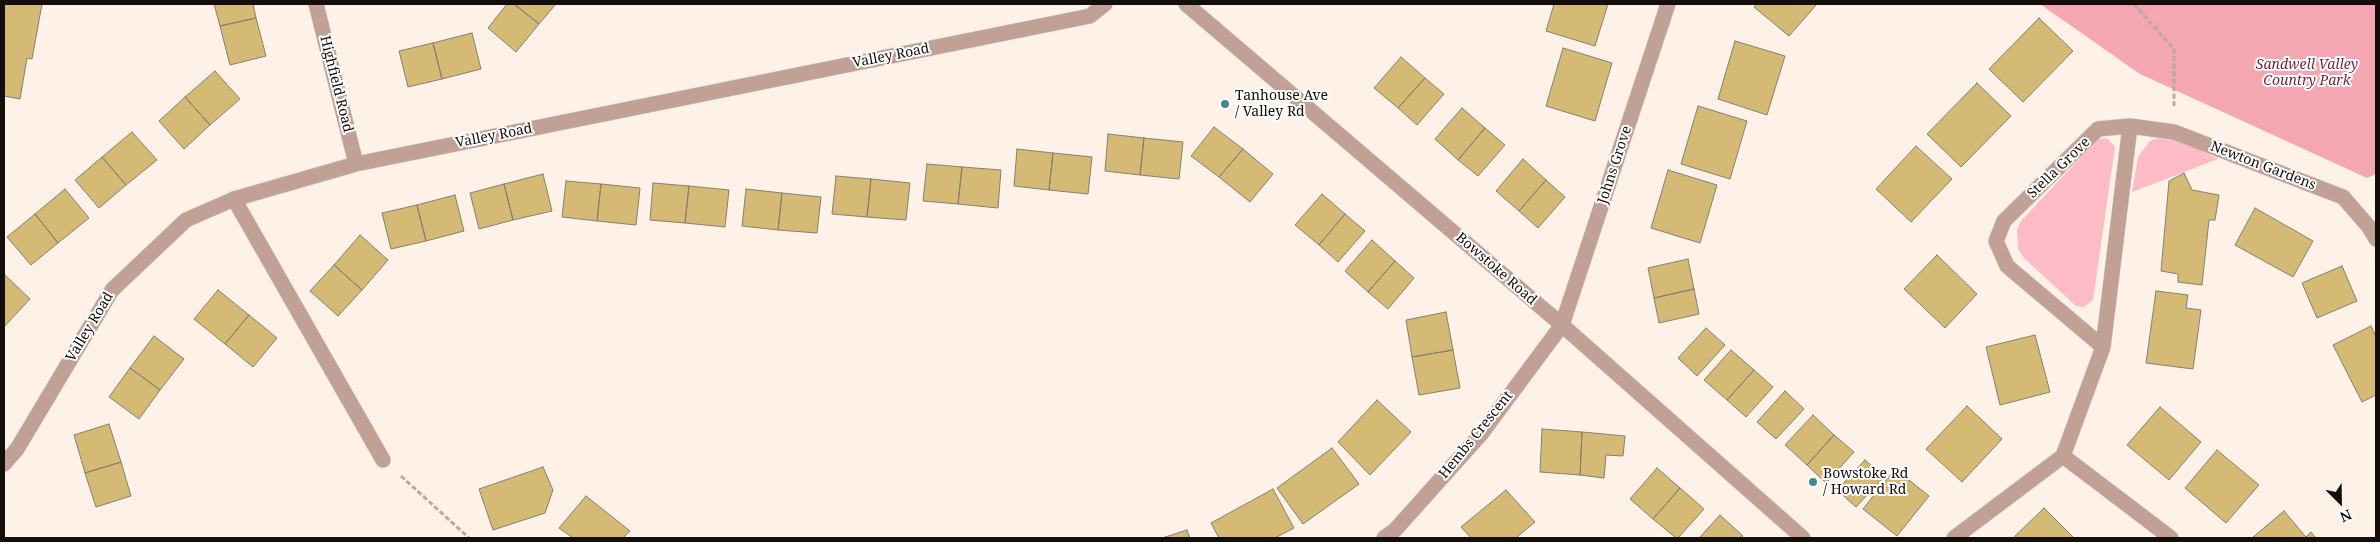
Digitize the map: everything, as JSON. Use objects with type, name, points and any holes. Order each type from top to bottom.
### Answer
[{"type":"street","name":"Highfield Road","points":[[316,4],[356,164]]},
{"type":"street","name":"Valley Road","points":[[4,464],[16,449],[112,290],[186,220],[234,199],[356,164],[1090,16],[1105,4]]},
{"type":"street","name":"Bowstoke Road","points":[[1186,4],[1562,325],[1802,538]]},
{"type":"street","name":"Johns Grove","points":[[1562,325],[1668,4]]},
{"type":"street","name":"Newton Gardens","points":[[2130,126],[2174,132],[2343,197],[2369,227],[2376,239]]},
{"type":"street","points":[[1954,538],[2063,456],[2103,347],[2130,126]]},
{"type":"street","name":"Stella Grove","points":[[2103,347],[2007,266],[1996,241],[2004,221],[2098,129],[2130,126]]},
{"type":"street","points":[[234,199],[383,460]]},
{"type":"street","name":"Hembs Crescent","points":[[1384,538],[1395,530],[1481,434],[1562,325]]},
{"type":"street","points":[[2063,456],[2171,538]]},
{"type":"path","points":[[2134,4],[2174,49],[2174,132]]},
{"type":"path","points":[[383,460],[469,538]]},
{"type":"shaded area","points":[[2158,138],[2182,141],[2218,159],[2132,192],[2138,157],[2150,141]]},
{"type":"shaded area","points":[[2108,139],[2115,147],[2093,300],[2084,307],[2076,306],[2024,258],[2018,249],[2017,229],[2021,221],[2097,140]]},
{"type":"green space","name":"Sandwell Valley Country Park","points":[[2040,4],[2376,4],[2376,174],[2367,178],[2140,74]]},
{"type":"building","points":[[4,4],[42,4],[32,59],[27,58],[20,99],[4,96]]},
{"type":"building","points":[[214,4],[253,4],[256,18],[220,26]]},
{"type":"building","points":[[507,4],[514,4],[539,24],[516,52],[488,28]]},
{"type":"building","points":[[514,4],[556,4],[539,24]]},
{"type":"building","points":[[1554,4],[1608,4],[1595,46],[1546,31]]},
{"type":"building","points":[[1757,4],[1817,4],[1789,36],[1754,7]]},
{"type":"building","points":[[256,18],[266,56],[230,65],[220,26]]},
{"type":"building","points":[[2039,18],[2073,51],[2023,102],[1989,69]]},
{"type":"building","points":[[472,33],[481,69],[442,79],[433,43]]},
{"type":"building","points":[[1735,41],[1785,56],[1767,115],[1718,99]]},
{"type":"building","points":[[433,43],[442,79],[408,87],[399,51]]},
{"type":"building","points":[[1563,48],[1612,63],[1595,121],[1546,106]]},
{"type":"building","points":[[1401,57],[1425,78],[1398,108],[1374,88]]},
{"type":"building","points":[[215,71],[240,99],[210,125],[185,97]]},
{"type":"building","points":[[1425,78],[1444,94],[1417,125],[1398,108]]},
{"type":"building","points":[[1977,83],[2011,116],[1961,167],[1927,134]]},
{"type":"building","points":[[185,97],[210,125],[184,149],[159,121]]},
{"type":"building","points":[[1698,106],[1747,121],[1730,179],[1681,164]]},
{"type":"building","points":[[1462,108],[1485,128],[1458,160],[1435,139]]},
{"type":"building","points":[[1214,127],[1243,149],[1219,177],[1191,156]]},
{"type":"building","points":[[1485,128],[1505,145],[1478,176],[1458,160]]},
{"type":"building","points":[[132,132],[157,160],[126,185],[102,157]]},
{"type":"building","points":[[1108,134],[1144,138],[1140,175],[1105,171]]},
{"type":"building","points":[[1144,138],[1183,142],[1179,179],[1140,175]]},
{"type":"building","points":[[1916,146],[1952,179],[1911,222],[1876,189]]},
{"type":"building","points":[[1017,149],[1053,153],[1049,190],[1014,186]]},
{"type":"building","points":[[1243,149],[1273,174],[1250,202],[1219,177]]},
{"type":"building","points":[[1053,153],[1092,157],[1088,194],[1049,190]]},
{"type":"building","points":[[102,157],[126,185],[99,208],[75,180]]},
{"type":"building","points":[[1523,159],[1546,180],[1519,211],[1496,191]]},
{"type":"building","points":[[927,164],[962,167],[958,204],[923,201]]},
{"type":"building","points":[[962,167],[1001,170],[998,208],[958,204]]},
{"type":"building","points":[[1668,170],[1717,185],[1700,243],[1651,228]]},
{"type":"building","points":[[2184,173],[2192,190],[2219,195],[2215,220],[2209,220],[2202,285],[2178,282],[2178,274],[2161,271],[2169,181]]},
{"type":"building","points":[[543,174],[552,211],[513,220],[504,184]]},
{"type":"building","points":[[836,176],[871,179],[867,217],[832,214]]},
{"type":"building","points":[[871,179],[910,183],[906,220],[867,217]]},
{"type":"building","points":[[1546,180],[1565,197],[1538,228],[1519,211]]},
{"type":"building","points":[[566,181],[601,184],[597,221],[562,217]]},
{"type":"building","points":[[653,183],[689,186],[685,223],[650,220]]},
{"type":"building","points":[[504,184],[513,220],[479,229],[470,193]]},
{"type":"building","points":[[601,184],[640,188],[636,225],[597,221]]},
{"type":"building","points":[[689,186],[729,190],[725,227],[685,223]]},
{"type":"building","points":[[65,189],[89,218],[58,243],[35,214]]},
{"type":"building","points":[[746,189],[782,193],[778,230],[742,226]]},
{"type":"building","points":[[782,193],[821,197],[817,233],[778,230]]},
{"type":"building","points":[[1322,194],[1345,214],[1319,245],[1295,225]]},
{"type":"building","points":[[455,195],[464,231],[426,241],[417,205]]},
{"type":"building","points":[[417,205],[426,241],[391,249],[382,213]]},
{"type":"building","points":[[2255,208],[2313,241],[2293,277],[2235,245]]},
{"type":"building","points":[[35,214],[58,243],[31,265],[7,237]]},
{"type":"building","points":[[1345,214],[1365,231],[1338,262],[1319,245]]},
{"type":"building","points":[[360,235],[388,260],[362,290],[334,265]]},
{"type":"building","points":[[1372,240],[1395,261],[1368,292],[1345,271]]},
{"type":"building","points":[[1937,255],[1977,294],[1945,328],[1904,289]]},
{"type":"building","points":[[1688,259],[1694,289],[1654,298],[1648,268]]},
{"type":"building","points":[[1395,261],[1414,278],[1388,309],[1368,292]]},
{"type":"building","points":[[334,265],[362,290],[338,316],[310,291]]},
{"type":"building","points":[[2342,266],[2357,301],[2317,318],[2302,283]]},
{"type":"building","points":[[4,274],[30,299],[4,327]]},
{"type":"building","points":[[1694,289],[1699,314],[1659,323],[1654,298]]},
{"type":"building","points":[[218,290],[249,315],[225,344],[194,319]]},
{"type":"building","points":[[2156,291],[2188,295],[2186,308],[2201,310],[2193,369],[2146,363]]},
{"type":"building","points":[[1446,312],[1453,350],[1412,357],[1406,320]]},
{"type":"building","points":[[249,315],[277,338],[253,367],[225,344]]},
{"type":"building","points":[[2371,326],[2376,337],[2376,395],[2362,402],[2333,345]]},
{"type":"building","points":[[1706,328],[1725,345],[1697,376],[1678,358]]},
{"type":"building","points":[[2035,335],[2050,392],[2000,405],[1986,347]]},
{"type":"building","points":[[154,336],[184,359],[160,390],[130,368]]},
{"type":"building","points":[[1453,350],[1460,388],[1419,395],[1412,357]]},
{"type":"building","points":[[1731,350],[1754,370],[1727,400],[1704,380]]},
{"type":"building","points":[[130,368],[160,390],[139,419],[109,397]]},
{"type":"building","points":[[1754,370],[1773,387],[1746,417],[1727,400]]},
{"type":"building","points":[[1785,391],[1804,409],[1776,439],[1757,422]]},
{"type":"building","points":[[1377,400],[1411,432],[1370,475],[1338,442]]},
{"type":"building","points":[[1967,406],[2002,439],[1962,482],[1926,449]]},
{"type":"building","points":[[2160,407],[2201,442],[2169,480],[2127,445]]},
{"type":"building","points":[[1813,415],[1834,435],[1807,465],[1785,445]]},
{"type":"building","points":[[109,424],[121,462],[85,473],[74,435]]},
{"type":"building","points":[[1542,429],[1582,432],[1580,475],[1540,472]]},
{"type":"building","points":[[1582,432],[1625,436],[1623,456],[1606,455],[1604,478],[1580,475]]},
{"type":"building","points":[[1834,435],[1854,452],[1826,483],[1807,465]]},
{"type":"building","points":[[1332,448],[1359,484],[1303,524],[1277,488]]},
{"type":"building","points":[[2217,450],[2259,485],[2226,523],[2185,488]]},
{"type":"building","points":[[1865,460],[1884,477],[1856,507],[1837,490]]},
{"type":"building","points":[[121,462],[131,496],[96,507],[85,473]]},
{"type":"building","points":[[543,467],[553,490],[545,513],[493,530],[479,489]]},
{"type":"building","points":[[1657,468],[1680,488],[1653,519],[1630,499]]},
{"type":"building","points":[[1895,469],[1929,496],[1897,536],[1863,509]]},
{"type":"building","points":[[1680,488],[1704,509],[1676,538],[1653,519]]},
{"type":"building","points":[[1273,489],[1294,528],[1275,538],[1219,538],[1211,523]]},
{"type":"building","points":[[1506,490],[1535,522],[1516,538],[1471,538],[1461,527]]},
{"type":"building","points":[[586,496],[630,531],[623,538],[573,538],[559,528]]},
{"type":"building","points":[[2044,508],[2074,538],[2013,538]]},
{"type":"building","points":[[2284,511],[2306,537],[2311,532],[2316,538],[2252,538]]},
{"type":"building","points":[[1720,515],[1743,536],[1741,538],[1699,538]]},
{"type":"building","points":[[1187,530],[1190,538],[1162,538]]},
{"type":"place","name":"Tanhouse Ave / Valley Rd","points":[[1225,104]]},
{"type":"place","name":"Bowstoke Rd / Howard Rd","points":[[1813,482]]}]
